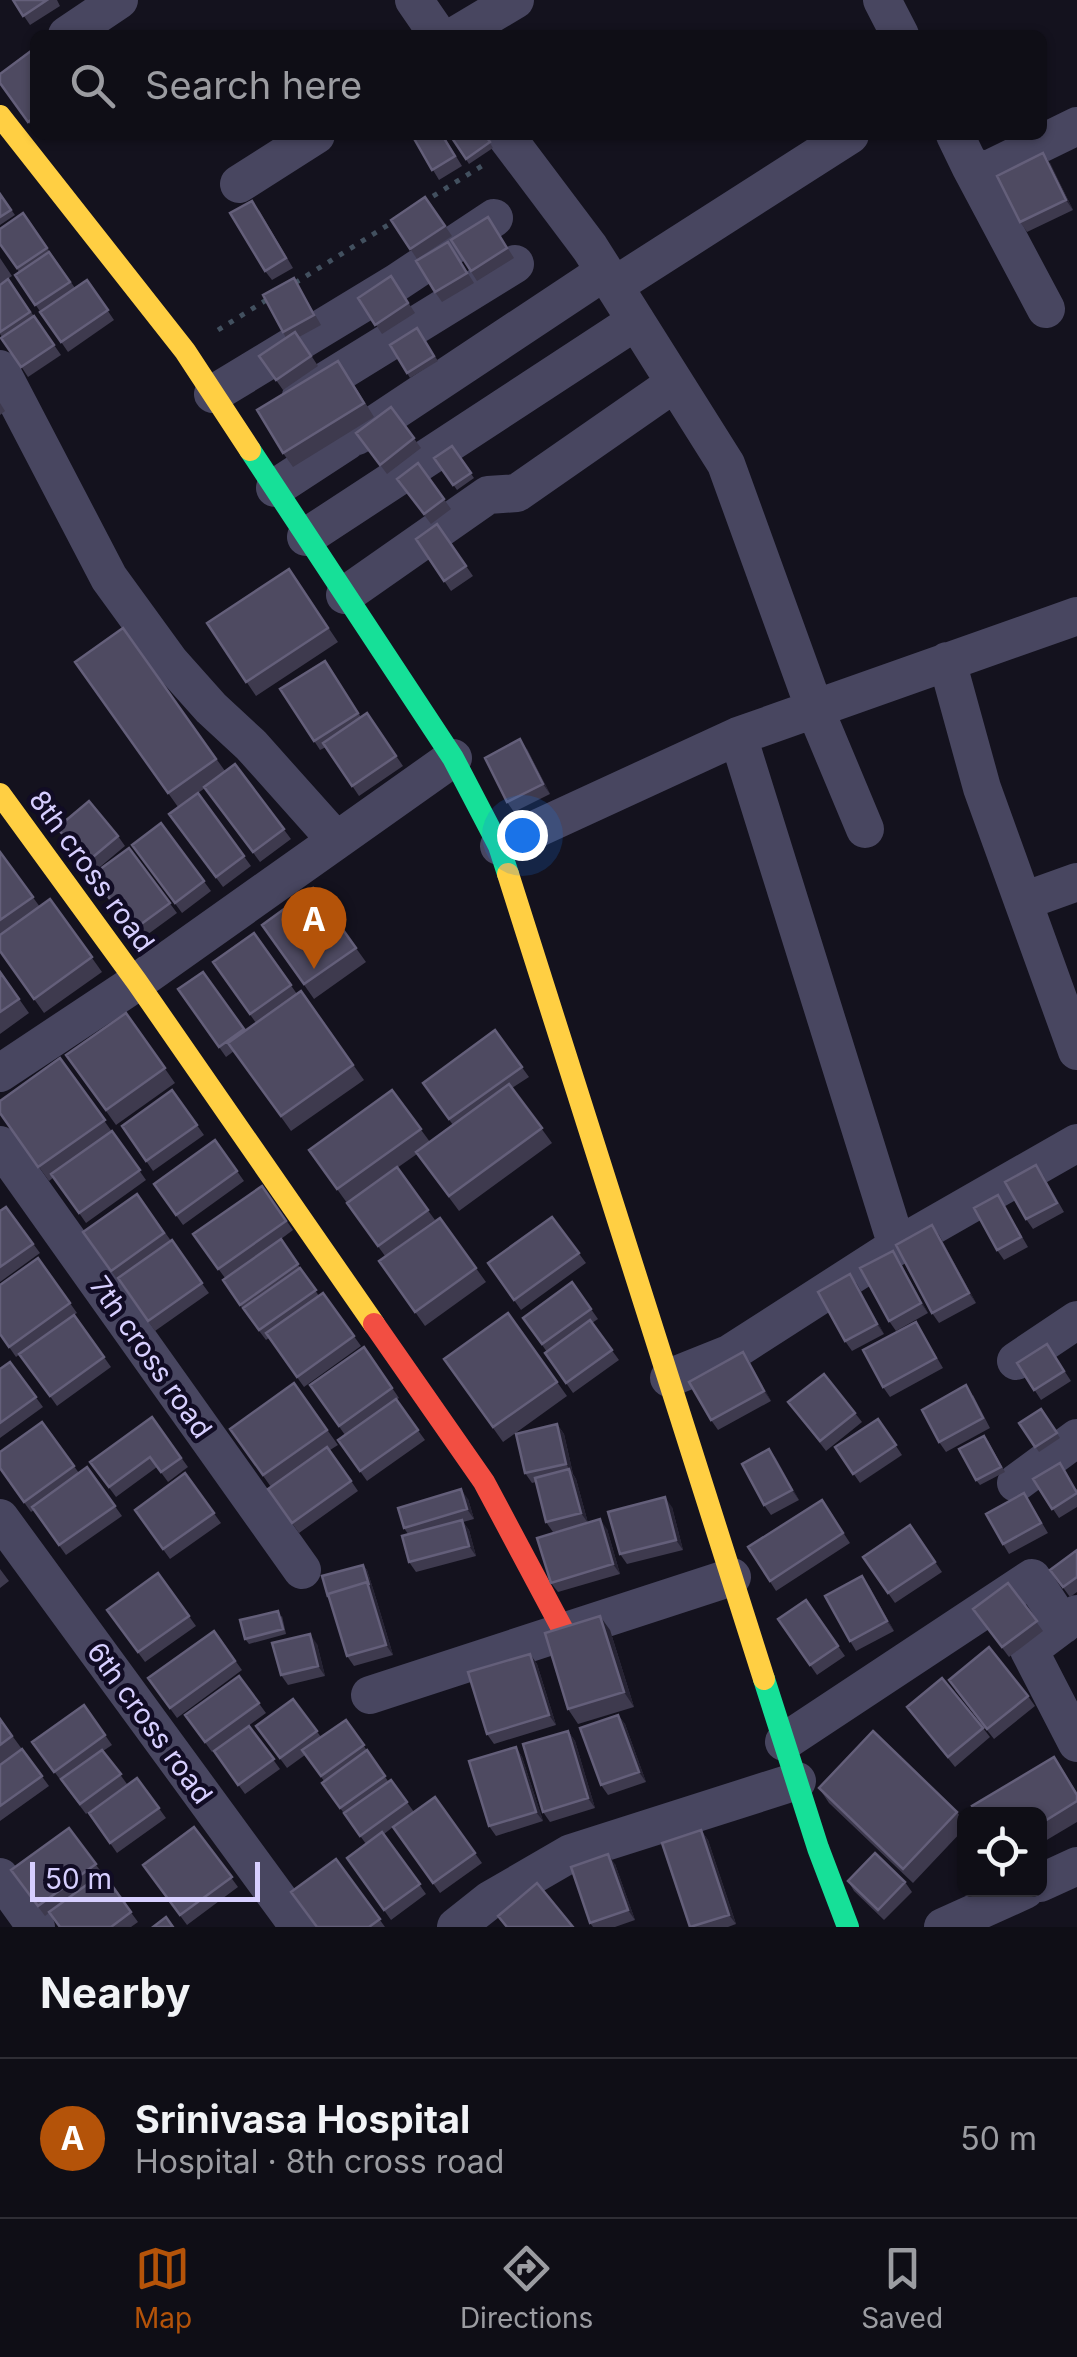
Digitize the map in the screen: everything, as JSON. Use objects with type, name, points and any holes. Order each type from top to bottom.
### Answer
[{"type":"street","points":[[74,30],[118,0]]},
{"type":"street","points":[[414,0],[435,30]]},
{"type":"street","points":[[464,30],[515,0]]},
{"type":"street","points":[[882,0],[897,30]]},
{"type":"street","points":[[0,116],[185,351],[454,758],[498,846],[784,1742],[848,1927]]},
{"type":"street","points":[[962,150],[988,170],[1077,126]]},
{"type":"street","points":[[239,184],[308,140]]},
{"type":"street","points":[[275,488],[609,279],[842,140]]},
{"type":"street","points":[[509,141],[590,248],[726,464],[814,707],[865,829]]},
{"type":"street","points":[[962,150],[1046,309]]},
{"type":"street","points":[[213,394],[396,283],[494,218]]},
{"type":"street","points":[[240,434],[515,264]]},
{"type":"street","points":[[306,537],[636,321]]},
{"type":"street","points":[[0,368],[109,578],[170,662],[335,839]]},
{"type":"street","points":[[345,595],[488,495],[517,493],[676,383]]},
{"type":"street","points":[[498,846],[738,736],[1077,616]]},
{"type":"street","points":[[947,660],[982,788],[1077,1050]]},
{"type":"street","points":[[738,736],[897,1246]]},
{"type":"street","points":[[0,1073],[454,758]]},
{"type":"street","name":"8th cross road","points":[[0,794],[136,982],[484,1482],[564,1632]]},
{"type":"street","points":[[1024,901],[1077,882]]},
{"type":"street","name":"7th cross road","points":[[0,1144],[302,1570]]},
{"type":"street","points":[[669,1378],[728,1354],[897,1246],[1077,1144]]},
{"type":"street","points":[[1016,1360],[1077,1320]]},
{"type":"street","points":[[1016,1483],[1077,1438]]},
{"type":"street","name":"6th cross road","points":[[0,1518],[299,1927]]},
{"type":"street","points":[[370,1694],[732,1577]]},
{"type":"street","points":[[784,1742],[1032,1578],[1070,1620],[1029,1650],[1077,1743]]},
{"type":"street","points":[[456,1927],[490,1900],[571,1853],[797,1782]]},
{"type":"street","points":[[1047,1880],[1077,1866]]},
{"type":"street","points":[[0,1877],[36,1927]]},
{"type":"street","points":[[943,1927],[1009,1897]]},
{"type":"path","points":[[414,208],[509,141]]},
{"type":"path","points":[[185,351],[398,218]]},
{"type":"building","points":[[13,0],[47,0],[23,16]]},
{"type":"building","points":[[30,52],[28,122],[0,83],[0,74]]},
{"type":"building","points":[[415,140],[445,140],[455,156],[432,170]]},
{"type":"building","points":[[453,140],[489,140],[490,142],[466,159]]},
{"type":"building","points":[[1043,153],[1066,200],[1020,222],[997,176]]},
{"type":"building","points":[[0,194],[11,210],[0,217]]},
{"type":"building","points":[[425,197],[445,226],[410,249],[391,220]]},
{"type":"building","points":[[252,201],[286,258],[265,271],[230,213]]},
{"type":"building","points":[[23,213],[47,248],[17,268],[0,244],[0,229]]},
{"type":"building","points":[[488,217],[507,248],[471,271],[451,240]]},
{"type":"building","points":[[448,242],[467,273],[435,292],[416,261]]},
{"type":"building","points":[[49,252],[70,282],[35,305],[15,275]]},
{"type":"building","points":[[391,276],[408,303],[375,325],[358,298]]},
{"type":"building","points":[[294,278],[314,315],[283,332],[263,295]]},
{"type":"building","points":[[8,279],[30,312],[0,332],[0,285]]},
{"type":"building","points":[[87,280],[108,310],[61,342],[40,312]]},
{"type":"building","points":[[34,316],[54,345],[21,367],[1,338]]},
{"type":"building","points":[[417,328],[434,356],[407,373],[390,345]]},
{"type":"building","points":[[295,332],[311,356],[276,380],[259,356]]},
{"type":"building","points":[[338,361],[364,403],[283,453],[257,410]]},
{"type":"building","points":[[391,407],[414,438],[380,465],[356,433]]},
{"type":"building","points":[[452,446],[471,473],[453,485],[434,458]]},
{"type":"building","points":[[418,463],[444,499],[424,514],[397,479]]},
{"type":"building","points":[[437,524],[466,566],[444,581],[416,539]]},
{"type":"building","points":[[289,569],[328,628],[246,682],[207,623]]},
{"type":"building","points":[[123,628],[216,759],[168,793],[75,662]]},
{"type":"building","points":[[325,661],[358,713],[314,741],[280,689]]},
{"type":"building","points":[[367,713],[396,756],[352,786],[323,743]]},
{"type":"building","points":[[520,739],[543,784],[507,802],[485,758]]},
{"type":"building","points":[[235,764],[284,829],[253,852],[204,787]]},
{"type":"building","points":[[198,793],[244,856],[216,877],[169,814]]},
{"type":"building","points":[[89,801],[118,836],[87,862],[57,828]]},
{"type":"building","points":[[161,823],[204,881],[175,903],[132,845]]},
{"type":"building","points":[[129,848],[170,903],[133,930],[92,875]]},
{"type":"building","points":[[0,852],[33,897],[0,920]]},
{"type":"building","points":[[313,888],[356,948],[304,984],[262,925]]},
{"type":"building","points":[[50,899],[92,957],[34,999],[0,951],[0,935]]},
{"type":"building","points":[[254,933],[291,985],[250,1014],[213,962]]},
{"type":"building","points":[[0,972],[19,999],[0,1012]]},
{"type":"building","points":[[203,972],[244,1029],[219,1047],[178,989]]},
{"type":"building","points":[[301,991],[353,1065],[281,1116],[228,1043]]},
{"type":"building","points":[[126,1013],[165,1068],[106,1110],[66,1055]]},
{"type":"building","points":[[495,1030],[522,1067],[449,1119],[423,1083]]},
{"type":"building","points":[[60,1058],[105,1120],[38,1167],[0,1113],[0,1101]]},
{"type":"building","points":[[509,1084],[542,1128],[449,1196],[416,1152]]},
{"type":"building","points":[[172,1090],[197,1125],[146,1161],[122,1126]]},
{"type":"building","points":[[392,1090],[421,1129],[337,1189],[309,1150]]},
{"type":"building","points":[[112,1131],[140,1170],[79,1213],[51,1174]]},
{"type":"building","points":[[215,1140],[237,1171],[176,1215],[154,1184]]},
{"type":"building","points":[[1036,1165],[1057,1203],[1026,1219],[1005,1182]]},
{"type":"building","points":[[397,1167],[428,1210],[378,1246],[347,1203]]},
{"type":"building","points":[[262,1186],[286,1221],[218,1269],[193,1234]]},
{"type":"building","points":[[137,1194],[164,1233],[111,1271],[83,1232]]},
{"type":"building","points":[[998,1195],[1021,1237],[997,1250],[974,1208]]},
{"type":"building","points":[[6,1207],[33,1244],[0,1267],[0,1211]]},
{"type":"building","points":[[552,1217],[579,1253],[514,1300],[488,1263]]},
{"type":"building","points":[[440,1218],[476,1268],[415,1312],[379,1261]]},
{"type":"building","points":[[932,1225],[969,1293],[932,1313],[896,1245]]},
{"type":"building","points":[[281,1239],[298,1264],[240,1305],[223,1280]]},
{"type":"building","points":[[172,1240],[202,1283],[148,1321],[118,1278]]},
{"type":"building","points":[[893,1251],[921,1303],[889,1321],[860,1268]]},
{"type":"building","points":[[38,1258],[70,1303],[9,1347],[0,1334],[0,1285]]},
{"type":"building","points":[[300,1268],[316,1290],[259,1330],[243,1308]]},
{"type":"building","points":[[850,1274],[877,1324],[845,1341],[818,1292]]},
{"type":"building","points":[[572,1282],[591,1309],[542,1344],[523,1318]]},
{"type":"building","points":[[323,1293],[354,1336],[297,1377],[266,1333]]},
{"type":"building","points":[[508,1313],[557,1382],[493,1427],[444,1359]]},
{"type":"building","points":[[74,1315],[104,1357],[50,1396],[19,1354]]},
{"type":"building","points":[[590,1320],[612,1350],[566,1383],[545,1353]]},
{"type":"building","points":[[916,1322],[936,1358],[883,1387],[863,1350]]},
{"type":"building","points":[[1047,1344],[1064,1371],[1034,1390],[1017,1363]]},
{"type":"building","points":[[364,1347],[392,1388],[339,1426],[310,1385]]},
{"type":"building","points":[[743,1352],[764,1391],[711,1420],[689,1382]]},
{"type":"building","points":[[10,1362],[36,1397],[0,1423],[0,1369]]},
{"type":"building","points":[[824,1374],[855,1413],[820,1441],[788,1402]]},
{"type":"building","points":[[294,1383],[327,1430],[263,1475],[230,1429]]},
{"type":"building","points":[[966,1385],[983,1418],[939,1442],[922,1410]]},
{"type":"building","points":[[396,1399],[418,1430],[360,1471],[338,1440]]},
{"type":"building","points":[[1041,1409],[1057,1433],[1035,1447],[1019,1423]]},
{"type":"building","points":[[152,1417],[181,1458],[161,1472],[150,1457],[109,1487],[90,1462]]},
{"type":"building","points":[[878,1419],[896,1445],[853,1474],[835,1447]]},
{"type":"building","points":[[42,1422],[74,1466],[24,1502],[0,1468],[0,1452]]},
{"type":"building","points":[[557,1424],[566,1464],[525,1473],[516,1434]]},
{"type":"building","points":[[984,1436],[1001,1467],[976,1480],[959,1449]]},
{"type":"building","points":[[327,1447],[351,1481],[292,1523],[268,1489]]},
{"type":"building","points":[[769,1449],[792,1490],[764,1505],[742,1464]]},
{"type":"building","points":[[1060,1463],[1077,1493],[1052,1509],[1033,1479]]},
{"type":"building","points":[[87,1467],[115,1506],[59,1545],[32,1507]]},
{"type":"building","points":[[569,1469],[581,1513],[546,1522],[535,1478]]},
{"type":"building","points":[[185,1473],[214,1513],[163,1549],[135,1510]]},
{"type":"building","points":[[461,1489],[467,1509],[404,1528],[398,1508]]},
{"type":"building","points":[[1024,1493],[1041,1523],[1003,1544],[986,1514]]},
{"type":"building","points":[[665,1497],[676,1540],[620,1554],[608,1512]]},
{"type":"building","points":[[822,1500],[843,1533],[770,1581],[748,1547]]},
{"type":"building","points":[[600,1519],[613,1564],[551,1583],[537,1538]]},
{"type":"building","points":[[462,1520],[469,1546],[409,1562],[402,1536]]},
{"type":"building","points":[[910,1525],[935,1562],[888,1593],[863,1557]]},
{"type":"building","points":[[1077,1550],[1077,1577],[1063,1587],[1050,1570]]},
{"type":"building","points":[[363,1565],[369,1585],[367,1582],[328,1597],[322,1576]]},
{"type":"building","points":[[158,1573],[189,1616],[138,1652],[107,1610]]},
{"type":"building","points":[[862,1576],[887,1621],[850,1641],[825,1596]]},
{"type":"building","points":[[367,1582],[386,1645],[347,1656],[328,1594]]},
{"type":"building","points":[[1008,1583],[1037,1621],[1002,1647],[973,1609]]},
{"type":"building","points":[[806,1600],[838,1646],[810,1665],[778,1619]]},
{"type":"building","points":[[278,1611],[283,1629],[245,1639],[240,1620]]},
{"type":"building","points":[[600,1616],[624,1692],[568,1709],[545,1633]]},
{"type":"building","points":[[214,1631],[235,1661],[170,1708],[148,1678]]},
{"type":"building","points":[[310,1634],[318,1666],[281,1675],[272,1643]]},
{"type":"building","points":[[989,1647],[1028,1696],[987,1729],[949,1680]]},
{"type":"building","points":[[530,1654],[549,1715],[487,1734],[468,1672]]},
{"type":"building","points":[[239,1676],[259,1703],[205,1742],[185,1715]]},
{"type":"building","points":[[942,1678],[983,1728],[948,1757],[907,1707]]},
{"type":"building","points":[[293,1699],[317,1731],[280,1758],[256,1726]]},
{"type":"building","points":[[84,1705],[105,1735],[54,1772],[32,1742]]},
{"type":"building","points":[[618,1715],[639,1772],[601,1785],[580,1728]]},
{"type":"building","points":[[0,1719],[12,1736],[0,1745]]},
{"type":"building","points":[[346,1720],[364,1745],[321,1776],[302,1750]]},
{"type":"building","points":[[249,1726],[274,1759],[238,1785],[214,1751]]},
{"type":"building","points":[[568,1731],[588,1798],[543,1812],[523,1744]]},
{"type":"building","points":[[873,1731],[957,1812],[903,1869],[819,1788]]},
{"type":"building","points":[[516,1747],[536,1812],[489,1826],[469,1761]]},
{"type":"building","points":[[22,1749],[42,1776],[0,1806],[0,1765]]},
{"type":"building","points":[[102,1750],[121,1774],[80,1804],[61,1779]]},
{"type":"building","points":[[367,1750],[385,1776],[340,1808],[322,1783]]},
{"type":"building","points":[[1054,1757],[1077,1795],[1077,1801],[1047,1820],[1047,1807],[972,1806]]},
{"type":"building","points":[[137,1778],[159,1808],[110,1843],[89,1813]]},
{"type":"building","points":[[391,1780],[407,1802],[360,1836],[344,1813]]},
{"type":"building","points":[[435,1797],[475,1853],[433,1883],[393,1827]]},
{"type":"building","points":[[194,1827],[232,1877],[180,1915],[143,1865]]},
{"type":"building","points":[[69,1828],[96,1864],[38,1906],[11,1870]]},
{"type":"building","points":[[701,1830],[729,1915],[690,1927],[662,1843]]},
{"type":"building","points":[[382,1832],[420,1884],[384,1910],[347,1858]]},
{"type":"building","points":[[875,1853],[905,1882],[878,1910],[848,1881]]},
{"type":"building","points":[[608,1854],[628,1910],[590,1923],[571,1867]]},
{"type":"building","points":[[336,1859],[380,1919],[369,1927],[317,1927],[291,1892]]},
{"type":"building","points":[[103,1873],[131,1912],[111,1927],[60,1927],[49,1912]]},
{"type":"building","points":[[537,1883],[573,1927],[507,1927],[498,1916]]},
{"type":"building","points":[[166,1917],[173,1927],[153,1927]]},
{"type":"traffic: fast","points":[[250,450],[453,758],[499,846],[508,874]]},
{"type":"traffic: fast","points":[[764,1679],[818,1848],[848,1927]]},
{"type":"traffic: slow","points":[[0,116],[185,351],[250,450]]},
{"type":"traffic: slow","points":[[0,794],[137,982],[374,1324]]},
{"type":"traffic: slow","points":[[508,874],[764,1679]]},
{"type":"traffic: jam","points":[[374,1324],[484,1482],[564,1632]]},
{"type":"place","name":"Srinivasa Hospital","points":[[314,969]]}]
